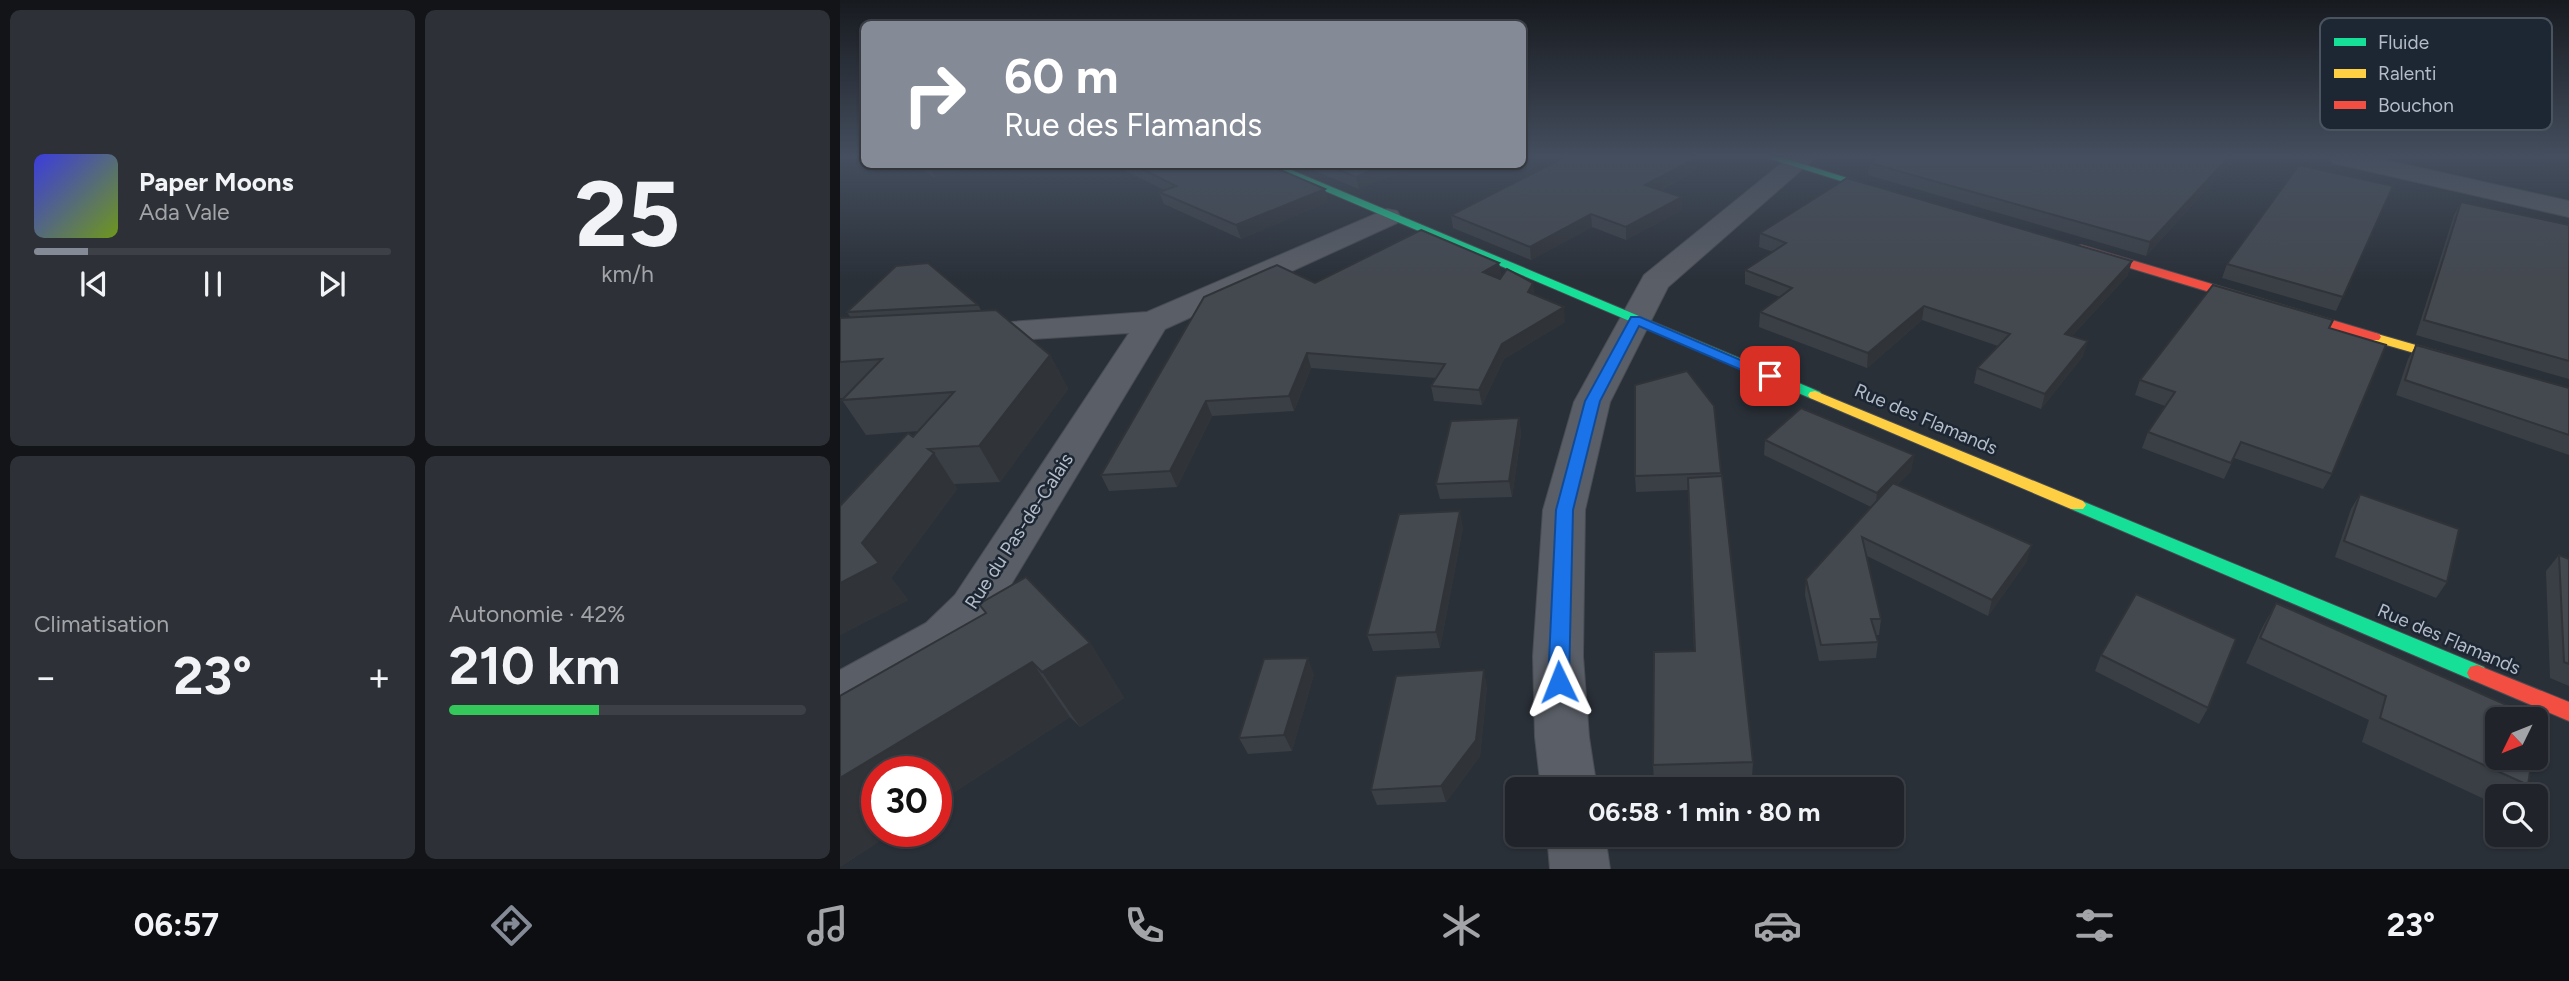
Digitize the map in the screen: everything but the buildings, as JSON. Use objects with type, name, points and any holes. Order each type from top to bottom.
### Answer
[{"type":"street","name":"Rue des Flamands","points":[[1345,199],[2569,712]]},
{"type":"street","points":[[1567,777],[1562,737],[1558,656],[1564,510],[1592,401],[1655,282],[1747,199]]},
{"type":"street","points":[[2523,199],[2569,209]]},
{"type":"street","points":[[935,334],[1153,322],[1387,217]]},
{"type":"street","points":[[2065,245],[2476,367]]},
{"type":"street","name":"Rue du Pas-de-Calais","points":[[840,695],[943,637],[972,608],[1153,322]]},
{"type":"street","points":[[1577,847],[1580,869]]},
{"type":"traffic: fast","points":[[1349,199],[1815,395]]},
{"type":"traffic: fast","points":[[2077,505],[2477,673]]},
{"type":"traffic: slow","points":[[2374,337],[2463,363]]},
{"type":"traffic: slow","points":[[1815,395],[2077,505]]},
{"type":"traffic: jam","points":[[2081,249],[2374,337]]},
{"type":"traffic: jam","points":[[2477,673],[2569,712]]},
{"type":"route","points":[[1559,682],[1564,510],[1592,401],[1636,320],[1770,376]]}]
